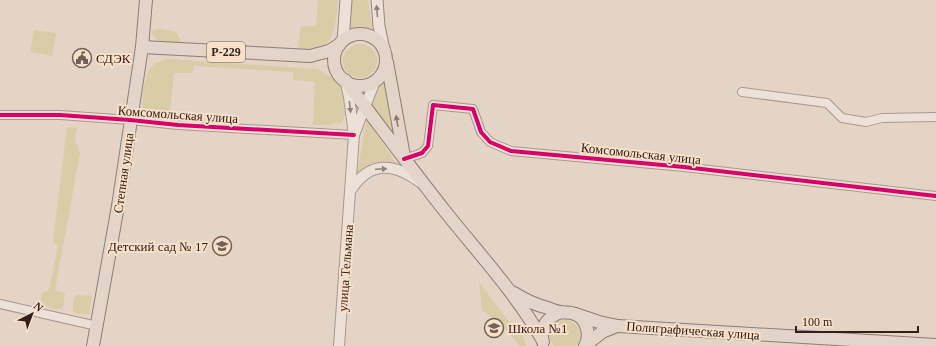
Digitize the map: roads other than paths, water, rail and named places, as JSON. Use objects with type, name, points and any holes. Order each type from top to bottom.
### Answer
[{"type":"main road","name":"Степная улица","points":[[93,346],[118,206],[142,47],[146,0]]},
{"type":"main road","points":[[336,68],[335,57],[341,43],[346,0]]},
{"type":"main road","name":"улица Тельмана","points":[[375,81],[385,68],[385,53],[379,26],[377,0]]},
{"type":"main road","name":"Р-229","points":[[142,47],[310,56],[329,52],[352,36],[366,35],[374,38],[380,44],[385,53]]},
{"type":"main road","name":"Полиграфическая улица","points":[[385,53],[404,159]]},
{"type":"main road","name":"Р-229","points":[[310,56],[336,68]]},
{"type":"main road","name":"улица Тельмана","points":[[336,68],[344,80]]},
{"type":"main road","points":[[344,80],[360,86],[367,85],[375,81]]},
{"type":"main road","name":"Полиграфическая улица","points":[[344,80],[404,159],[510,290],[529,316],[544,342]]},
{"type":"main road","name":"Полиграфическая улица","points":[[510,290],[536,304],[561,312],[575,314],[599,322],[618,326],[936,345]]},
{"type":"main road","name":"Полиграфическая улица","points":[[544,342],[543,329],[546,322],[554,315],[561,312]]},
{"type":"main road","name":"Полиграфическая улица","points":[[575,314],[584,322],[588,329],[586,345]]},
{"type":"main road","name":"Полиграфическая улица","points":[[586,345],[602,332],[618,326]]},
{"type":"street","name":"улица Тельмана","points":[[339,346],[354,135],[349,97],[344,80]]},
{"type":"street","name":"улица Тельмана","points":[[354,135],[375,81]]},
{"type":"street","points":[[742,92],[827,103],[842,118],[866,122],[882,118],[936,117]]},
{"type":"street","name":"Комсомольская улица","points":[[404,159],[422,153],[428,146],[433,105],[473,109],[481,132],[490,142],[511,151],[684,167],[936,196]]},
{"type":"street","name":"Комсомольская улица","points":[[0,115],[54,115],[178,125],[354,135]]},
{"type":"street","points":[[351,190],[357,180],[363,175],[372,170],[383,168],[392,169],[413,177],[428,189]]},
{"type":"street","points":[[0,304],[97,326]]},
{"type":"place","name":"СДЭК","points":[[82,58]]},
{"type":"place","name":"Детский сад № 17","points":[[222,246]]},
{"type":"place","name":"Школа №1","points":[[494,328]]}]
